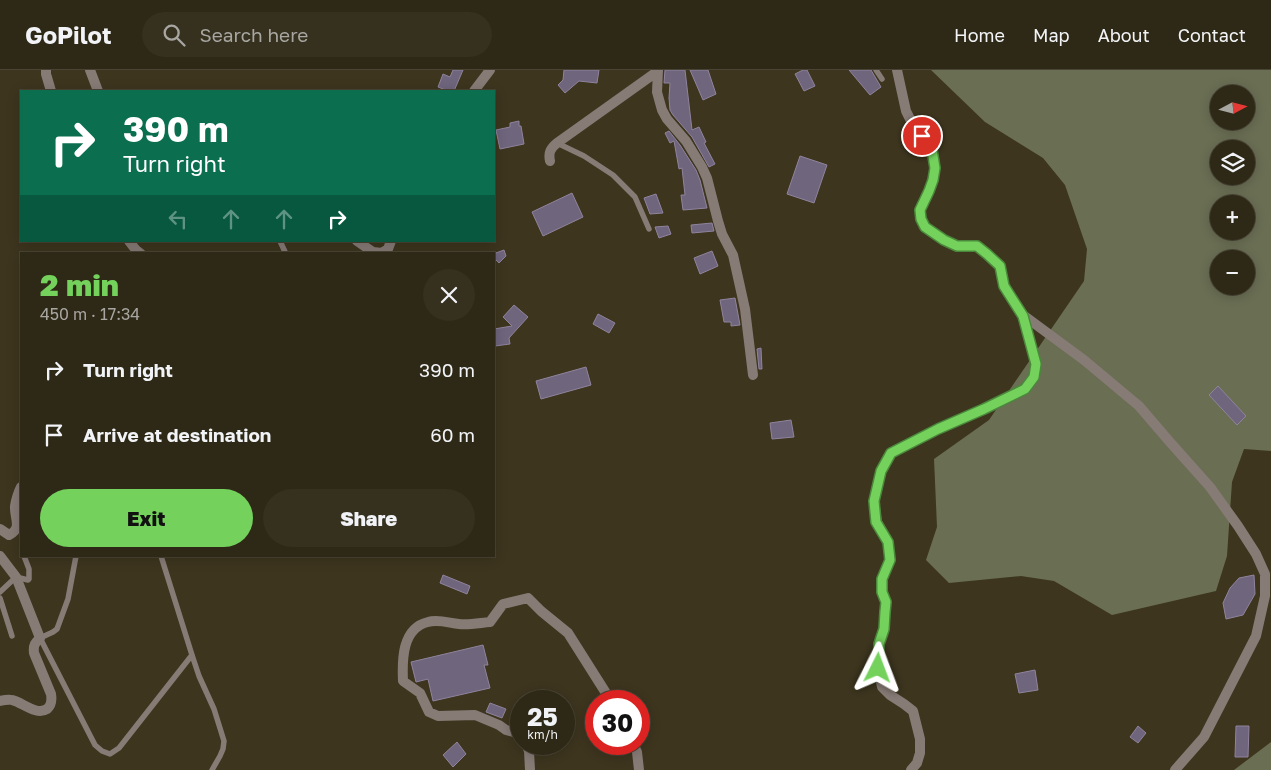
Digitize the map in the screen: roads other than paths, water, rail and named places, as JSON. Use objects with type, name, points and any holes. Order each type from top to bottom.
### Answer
[{"type":"street","points":[[46,70],[52,90]]},
{"type":"street","points":[[90,70],[98,90]]},
{"type":"street","points":[[475,90],[490,70]]},
{"type":"street","points":[[550,160],[549,151],[556,143],[658,70]]},
{"type":"street","points":[[658,70],[657,92],[662,110],[667,119],[686,141],[702,167],[707,178],[722,234],[733,255],[745,309],[752,375]]},
{"type":"street","points":[[897,70],[906,111],[914,127],[929,144],[934,158],[933,180],[920,210],[921,219],[925,227],[944,240],[957,246],[977,246],[1000,266],[1004,286],[1023,316],[1036,364],[1034,377],[1025,389],[891,453],[881,471],[874,501],[876,522],[888,542],[890,560],[882,579],[882,592],[886,602],[884,629],[879,644],[879,677],[882,687],[913,711],[920,739],[920,754],[918,763],[911,770]]},
{"type":"street","points":[[130,242],[138,252]]},
{"type":"street","points":[[358,242],[373,252]]},
{"type":"street","points":[[384,252],[388,249],[391,242]]},
{"type":"street","points":[[1023,316],[1084,360],[1139,406],[1210,487],[1256,554],[1265,574],[1265,596],[1256,636],[1204,737],[1175,770]]},
{"type":"street","points":[[0,529],[9,535],[15,531],[17,527],[15,509],[20,491]]},
{"type":"street","points":[[0,556],[16,577],[40,638],[34,643],[33,647],[50,694],[51,704],[47,709],[37,711],[11,699],[0,701]]},
{"type":"street","points":[[510,731],[475,714],[438,716],[429,712],[420,693],[403,681],[402,659],[404,646],[416,628],[429,621],[460,624],[490,622],[503,604],[528,598],[568,633],[604,690]]},
{"type":"street","points":[[529,755],[530,770]]},
{"type":"street","points":[[637,755],[639,770]]},
{"type":"lane","points":[[876,70],[882,79]]},
{"type":"lane","points":[[556,143],[584,156],[612,175],[635,197],[649,230]]},
{"type":"lane","points":[[0,592],[16,577],[28,580],[30,577],[29,569],[24,557]]},
{"type":"lane","points":[[76,557],[68,599],[57,629],[40,638],[95,745],[110,754],[119,748],[192,655]]},
{"type":"lane","points":[[160,557],[199,676],[214,709],[224,741],[223,749],[212,770]]},
{"type":"lane","points":[[0,598],[12,636]]}]
